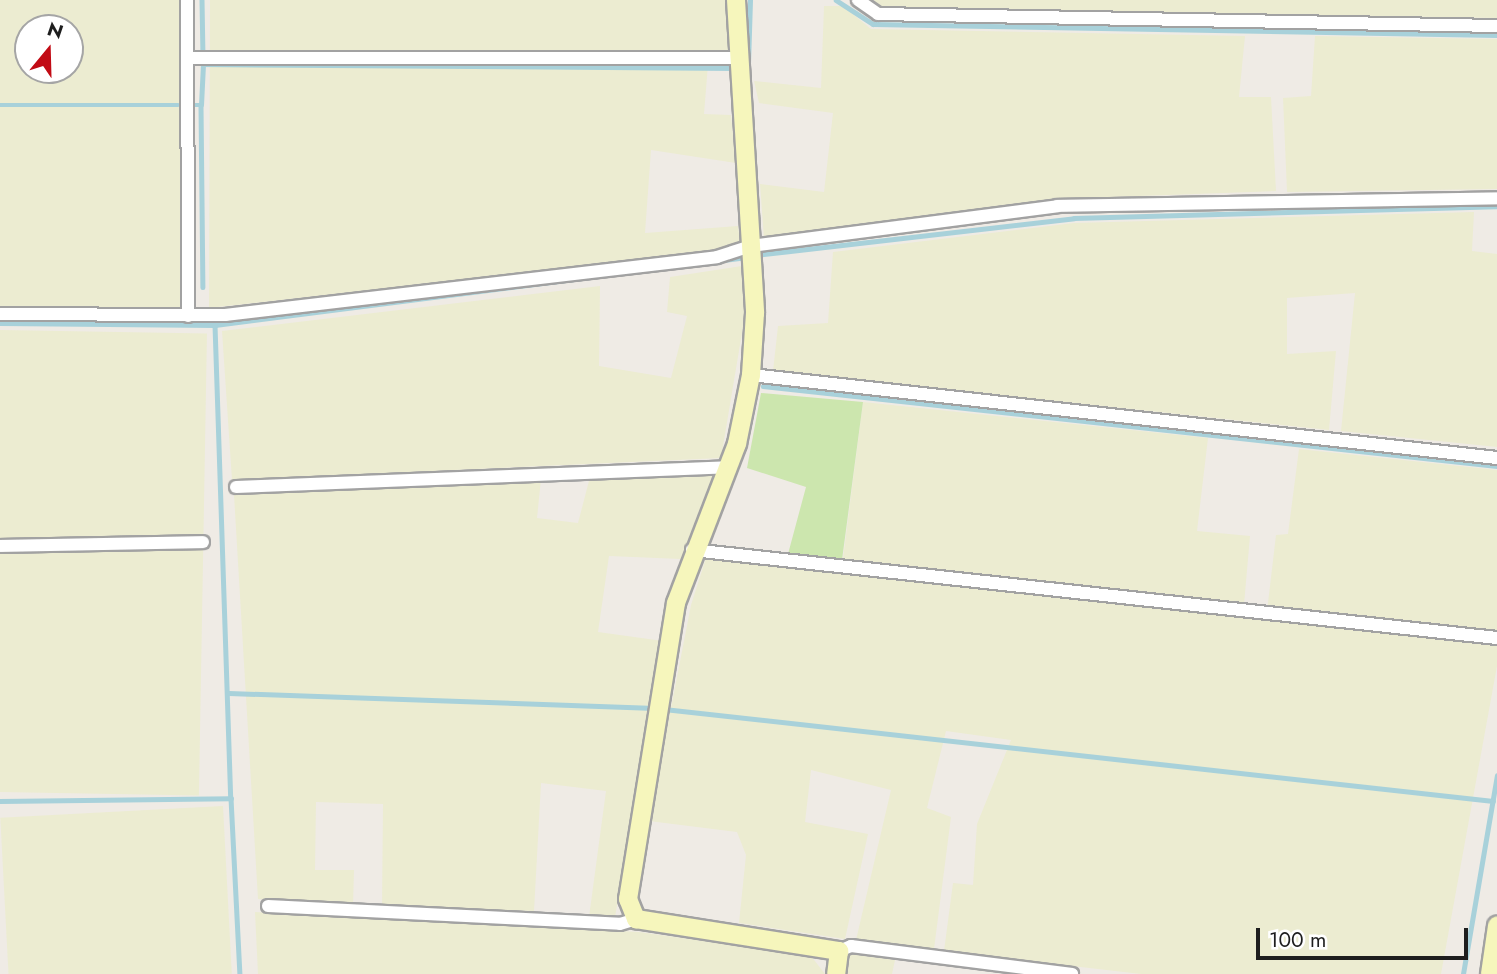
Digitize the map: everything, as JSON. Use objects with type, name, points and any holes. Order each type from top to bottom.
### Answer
[{"type":"street","points":[[187,0],[198,58],[188,316]]},
{"type":"street","points":[[636,919],[628,899],[676,603],[692,550],[728,467],[751,375],[752,253],[738,65],[736,0]]},
{"type":"street","points":[[858,0],[878,14],[1497,26]]},
{"type":"street","points":[[198,58],[738,65]]},
{"type":"street","points":[[0,314],[188,316],[752,253],[1056,206],[1497,198]]},
{"type":"street","points":[[751,375],[1497,458]]},
{"type":"street","points":[[236,487],[728,467]]},
{"type":"street","points":[[0,546],[203,542]]},
{"type":"street","points":[[692,550],[1497,638]]},
{"type":"street","points":[[268,906],[620,924],[636,919],[839,951],[851,946],[1072,974]]},
{"type":"street","points":[[1490,974],[1497,926]]},
{"type":"street","points":[[836,974],[839,951]]},
{"type":"green space","points":[[0,0],[183,0],[180,309],[0,306]]},
{"type":"green space","points":[[210,0],[731,0],[730,52],[709,52],[704,114],[731,115],[736,163],[651,150],[645,233],[738,226],[740,242],[716,252],[209,308]]},
{"type":"green space","points":[[874,0],[1497,0],[1497,18],[877,8]]},
{"type":"green space","points":[[824,6],[843,6],[871,29],[1245,36],[1239,97],[1271,97],[1276,191],[1056,199],[764,239],[760,184],[824,192],[833,113],[759,103],[754,81],[821,88]]},
{"type":"green space","points":[[1315,36],[1497,39],[1497,189],[1287,192],[1283,98],[1311,96]]},
{"type":"green space","points":[[1474,212],[1472,251],[1497,254],[1497,447],[1341,431],[1355,293],[1287,298],[1287,354],[1336,351],[1329,430],[773,371],[778,326],[828,323],[833,252],[1074,223]]},
{"type":"green space","points":[[742,266],[745,315],[721,458],[232,480],[222,331],[600,286],[599,366],[671,378],[687,316],[667,312],[670,277]]},
{"type":"green space","points":[[0,330],[207,334],[199,796],[0,792]]},
{"type":"green space","points":[[761,393],[863,402],[842,560],[788,554],[806,487],[747,468]]},
{"type":"green space","points":[[863,402],[1208,438],[1197,531],[1250,536],[1243,616],[1266,620],[1276,535],[1288,534],[1299,449],[1497,470],[1497,666],[1441,974],[1141,974],[944,951],[953,883],[973,885],[977,824],[1011,740],[946,731],[927,808],[951,817],[934,949],[856,940],[891,790],[811,770],[805,822],[868,834],[845,939],[739,923],[746,855],[737,832],[649,821],[691,605],[706,558],[841,574]]},
{"type":"green space","points":[[718,471],[681,559],[609,556],[598,632],[663,641],[615,917],[589,917],[606,791],[541,783],[534,911],[382,907],[383,804],[316,802],[315,870],[354,870],[353,906],[258,899],[234,495],[541,479],[537,518],[578,523],[590,477]]},
{"type":"green space","points":[[223,806],[232,974],[8,974],[0,818]]},
{"type":"green space","points":[[255,912],[639,932],[811,956],[825,974],[258,974]]},
{"type":"green space","points":[[850,954],[895,960],[892,974],[847,974]]},
{"type":"waterway","points":[[202,0],[203,57]]},
{"type":"waterway","points":[[748,64],[750,0]]},
{"type":"waterway","points":[[836,0],[873,24],[1497,35]]},
{"type":"waterway","points":[[195,105],[201,105],[203,64],[736,68]]},
{"type":"waterway","points":[[0,105],[178,105]]},
{"type":"waterway","points":[[201,106],[203,287]]},
{"type":"waterway","points":[[756,255],[1074,218],[1497,206]]},
{"type":"waterway","points":[[0,323],[215,325],[747,257]]},
{"type":"waterway","points":[[215,325],[231,798]]},
{"type":"waterway","points":[[763,386],[1497,466]]},
{"type":"waterway","points":[[229,693],[655,708]]},
{"type":"waterway","points":[[664,709],[1493,801]]},
{"type":"waterway","points":[[1463,974],[1497,776]]},
{"type":"waterway","points":[[0,801],[231,798],[240,974]]}]
